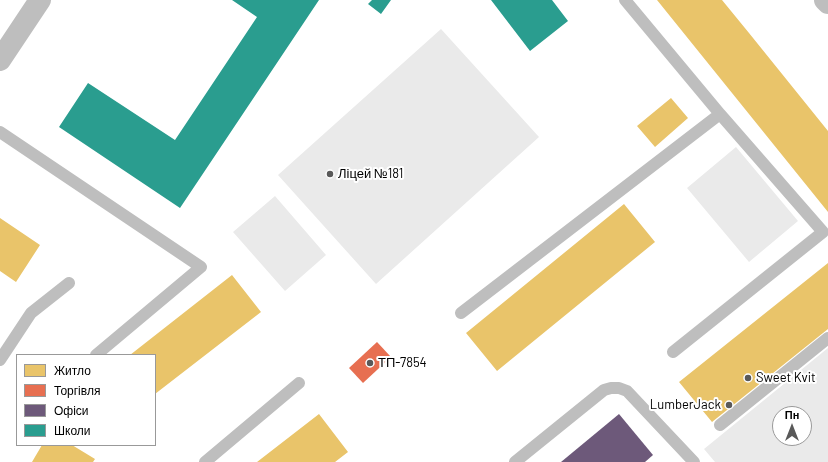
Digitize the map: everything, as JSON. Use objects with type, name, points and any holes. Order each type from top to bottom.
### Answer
[{"type":"street","points":[[0,60],[40,0]]},
{"type":"street","points":[[825,0],[828,3]]},
{"type":"lane","points":[[625,0],[720,114],[823,232],[673,352]]},
{"type":"lane","points":[[460,313],[720,114]]},
{"type":"lane","points":[[0,132],[201,267],[97,354]]},
{"type":"lane","points":[[0,360],[31,313],[69,283]]},
{"type":"lane","points":[[720,425],[828,338]]},
{"type":"lane","points":[[205,462],[299,383]]},
{"type":"lane","points":[[515,462],[604,390],[619,388],[627,391],[694,462]]},
{"type":"shaded area","points":[[441,29],[539,137],[376,284],[278,175]]},
{"type":"shaded area","points":[[736,147],[798,221],[749,262],[687,188]]},
{"type":"shaded area","points":[[275,196],[326,255],[285,291],[233,232]]},
{"type":"shaded area","points":[[828,348],[828,462],[715,462],[704,449]]},
{"type":"building: Житло","points":[[657,0],[722,0],[749,33],[828,131],[828,212]]},
{"type":"building: Житло","points":[[671,98],[688,118],[655,147],[637,126]]},
{"type":"building: Житло","points":[[624,204],[655,242],[497,371],[466,333]]},
{"type":"building: Житло","points":[[0,218],[40,245],[16,282],[0,271]]},
{"type":"building: Житло","points":[[828,263],[828,329],[712,422],[679,382]]},
{"type":"building: Житло","points":[[232,275],[261,312],[156,393],[156,354],[131,354]]},
{"type":"building: Житло","points":[[319,414],[348,452],[335,462],[257,462]]},
{"type":"building: Житло","points":[[41,446],[74,446],[95,459],[93,462],[32,462]]},
{"type":"building: Торгівля","name":"ТП-7854","points":[[377,342],[391,357],[363,383],[349,368]]},
{"type":"building: Офіси","points":[[619,414],[653,455],[645,462],[561,462]]},
{"type":"building: Школи","points":[[232,0],[319,0],[180,208],[59,127],[88,83],[175,140],[257,17]]},
{"type":"building: Школи","points":[[372,0],[391,0],[381,14],[368,4]]},
{"type":"building: Школи","points":[[491,0],[552,0],[568,21],[530,51]]},
{"type":"place","name":"Ліцей №181","points":[[330,174]]},
{"type":"place","name":"ТП-7854","points":[[370,363]]},
{"type":"place","name":"Sweet Kvit","points":[[748,378]]},
{"type":"place","name":"LumberJack","points":[[729,405]]}]
